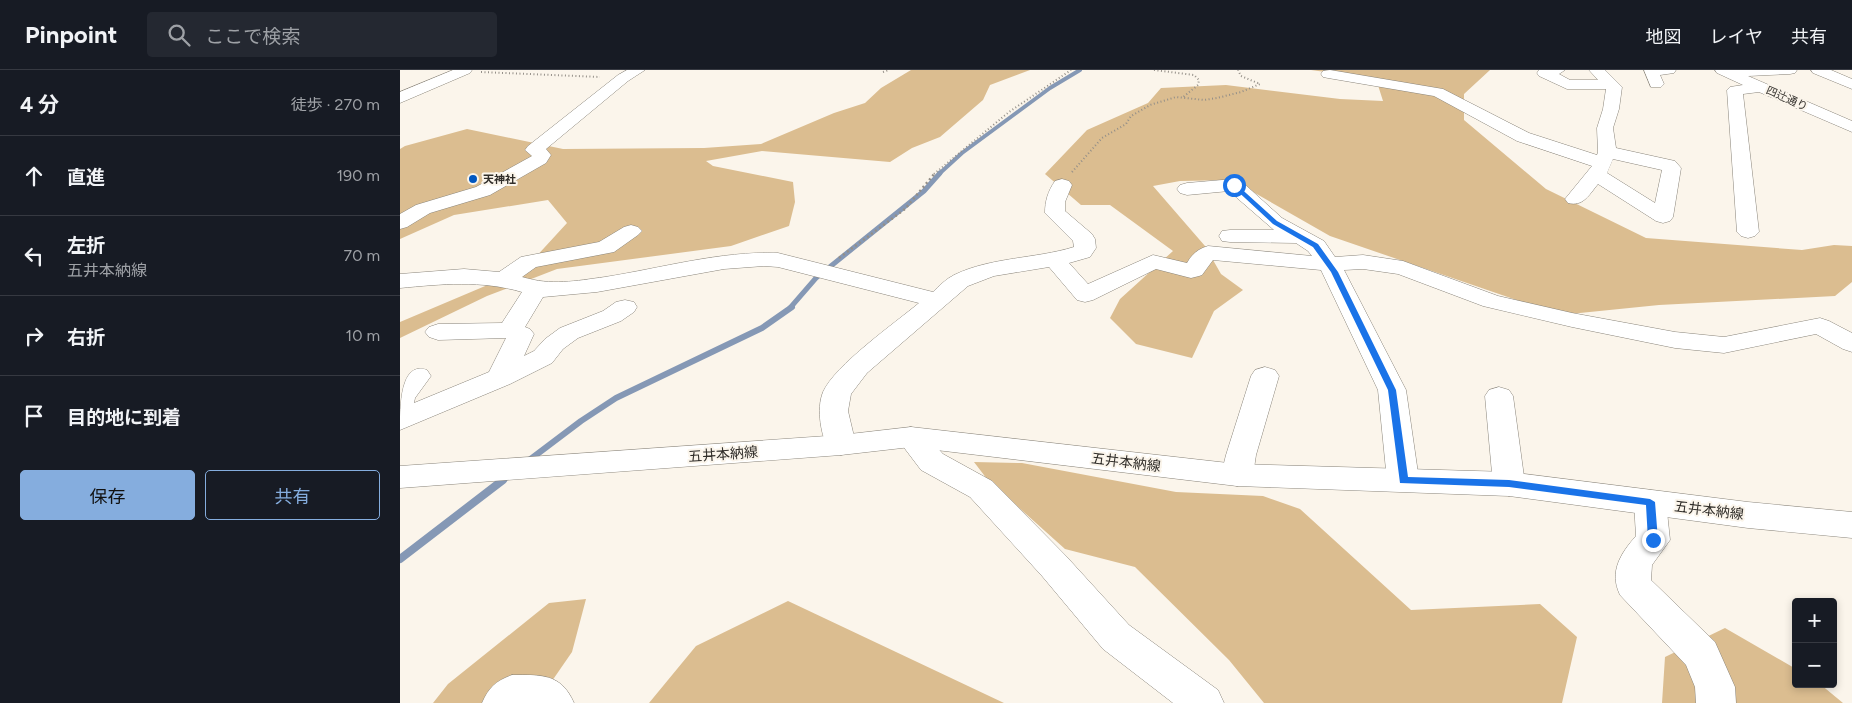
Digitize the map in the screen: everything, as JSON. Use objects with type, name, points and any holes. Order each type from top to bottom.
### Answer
[{"type":"street","points":[[400,98],[464,70]]},
{"type":"street","points":[[1558,70],[1544,73],[1567,84],[1612,85]]},
{"type":"street","points":[[1575,199],[1602,163],[1605,128],[1611,108],[1614,87],[1596,70]]},
{"type":"street","points":[[1656,84],[1651,71],[1669,70]]},
{"type":"street","points":[[1725,71],[1790,70]]},
{"type":"street","points":[[1818,70],[1852,84]]},
{"type":"street","name":"四辻通り","points":[[1725,71],[1852,127]]},
{"type":"street","points":[[400,223],[423,209],[483,191],[540,158],[542,155],[534,150],[630,74]]},
{"type":"street","points":[[1328,74],[1438,92],[1523,137],[1602,163]]},
{"type":"street","points":[[1748,232],[1735,90],[1762,87]]},
{"type":"street","points":[[1834,119],[1852,118]]},
{"type":"street","points":[[841,445],[834,411],[837,393],[858,367],[960,281],[978,272],[1056,260],[1082,252],[1085,248],[1084,239],[1055,213],[1055,202],[1062,185]]},
{"type":"street","points":[[1187,189],[1234,185],[1275,222],[1316,246],[1334,272],[1392,390],[1403,480]]},
{"type":"street","points":[[504,279],[529,262],[606,247],[631,230]]},
{"type":"street","points":[[1230,236],[1300,237]]},
{"type":"street","points":[[1056,260],[1085,295],[1153,262],[1191,271],[1194,270],[1200,259],[1208,253],[1328,264],[1362,262],[1402,268],[1491,301],[1572,320],[1675,340],[1724,345],[1820,326],[1852,344]]},
{"type":"street","points":[[400,281],[472,276],[504,279],[536,289],[550,290],[613,282],[756,258],[778,260],[937,300]]},
{"type":"street","points":[[510,330],[536,289]]},
{"type":"street","points":[[400,420],[500,378],[543,357],[554,344],[570,333],[612,316],[625,307]]},
{"type":"street","points":[[438,332],[510,330],[521,334],[500,378]]},
{"type":"street","points":[[400,406],[401,397],[417,376]]},
{"type":"street","points":[[1237,475],[1241,454],[1265,376]]},
{"type":"street","points":[[1498,396],[1509,484]]},
{"type":"street","points":[[911,437],[932,462],[981,489],[1054,566],[1116,637],[1204,703]]},
{"type":"street","name":"五井本納線","points":[[400,477],[841,445],[911,437],[1237,475],[1509,484],[1748,515],[1852,525]]},
{"type":"street","points":[[1650,502],[1653,540],[1635,561],[1633,585],[1701,654],[1715,687],[1716,703]]},
{"type":"street","points":[[502,703],[512,694],[542,694],[554,703]]},
{"type":"path","points":[[464,70],[630,74]]},
{"type":"path","points":[[883,72],[889,70]]},
{"type":"path","points":[[826,272],[826,267],[905,209],[936,172],[1009,112],[1070,70]]},
{"type":"path","points":[[1154,70],[1194,75],[1198,80],[1198,85],[1182,98]]},
{"type":"path","points":[[1062,185],[1086,154],[1106,133],[1126,124],[1133,114],[1176,97],[1211,99],[1250,89],[1260,84],[1241,76],[1238,70]]},
{"type":"shaded area","points":[[911,70],[1030,70],[990,85],[983,100],[940,137],[912,148],[890,162],[762,151],[706,161],[713,166],[793,182],[795,202],[789,226],[731,246],[557,269],[487,296],[400,338],[400,322],[511,275],[533,260],[567,223],[548,200],[454,215],[400,239],[400,149],[405,146],[467,129],[563,149],[704,148],[761,144],[834,113],[865,103],[881,88]]},
{"type":"shaded area","points":[[1311,70],[1490,70],[1464,94],[1464,120],[1546,189],[1646,238],[1802,250],[1834,245],[1852,246],[1852,282],[1835,296],[1659,305],[1560,315],[1330,236],[1232,180],[1180,181],[1153,186],[1205,246],[1221,274],[1243,290],[1214,311],[1192,358],[1136,344],[1110,318],[1120,299],[1173,251],[1110,205],[1081,205],[1045,174],[1087,130],[1148,103],[1161,88],[1226,85],[1340,99],[1383,101],[1376,79]]},
{"type":"shaded area","points":[[974,462],[1022,463],[1176,492],[1263,496],[1300,509],[1411,610],[1540,604],[1577,637],[1562,703],[1264,703],[1229,660],[1135,567],[1065,549],[987,479]]},
{"type":"shaded area","points":[[586,599],[572,652],[543,694],[545,703],[433,703],[448,684],[549,603]]},
{"type":"shaded area","points":[[788,601],[1004,703],[649,703],[696,646]]},
{"type":"shaded area","points":[[1725,628],[1792,667],[1792,688],[1825,688],[1843,703],[1662,703],[1665,657]]},
{"type":"waterway","points":[[940,173],[962,153],[1050,88],[1080,70]]},
{"type":"waterway","points":[[790,308],[816,278],[924,191],[940,173]]},
{"type":"waterway","points":[[528,461],[581,421],[616,398],[762,328],[792,307]]},
{"type":"waterway","points":[[502,481],[508,476]]},
{"type":"waterway","points":[[400,559],[503,480]]},
{"type":"place","name":"天神社","points":[[473,179]]},
{"type":"route","points":[[1234,185],[1275,222],[1316,246],[1334,272],[1392,390],[1403,480],[1509,484],[1650,502],[1653,540]]}]
